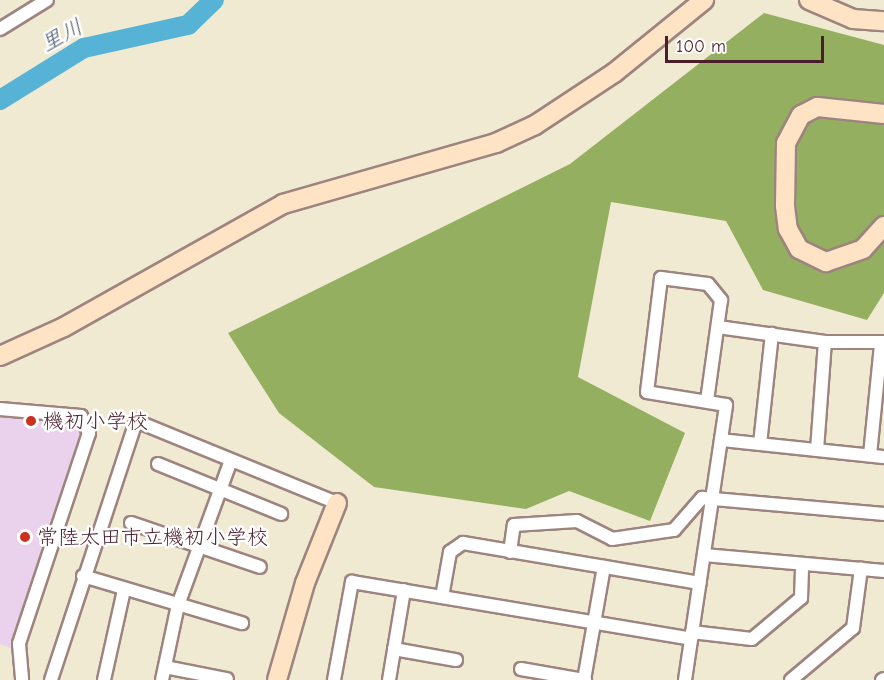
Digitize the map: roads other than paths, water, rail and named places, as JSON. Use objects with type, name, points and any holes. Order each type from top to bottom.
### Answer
[{"type":"street","points":[[0,29],[47,0]]},
{"type":"street","points":[[0,356],[64,327],[283,204],[496,143],[535,125],[614,73],[704,0]]},
{"type":"street","points":[[809,0],[853,19],[884,21]]},
{"type":"street","points":[[884,114],[824,107],[801,115],[786,143],[785,206],[788,229],[799,249],[826,262],[863,249],[884,226]]},
{"type":"street","points":[[685,680],[726,405],[647,392],[661,278],[708,284],[721,300],[707,401]]},
{"type":"street","points":[[718,327],[825,342],[882,343],[870,455]]},
{"type":"street","points":[[760,444],[772,334]]},
{"type":"street","points":[[817,450],[825,342]]},
{"type":"street","points":[[0,409],[81,416],[89,433],[19,644],[22,680]]},
{"type":"street","points":[[51,680],[82,576],[136,421],[338,503],[305,583],[277,680]]},
{"type":"street","points":[[721,440],[884,457]]},
{"type":"street","points":[[162,680],[178,605],[231,460]]},
{"type":"street","points":[[158,464],[281,514]]},
{"type":"street","points":[[510,552],[514,525],[577,521],[612,538],[674,530],[702,498],[884,514]]},
{"type":"street","points":[[131,524],[260,567]]},
{"type":"street","points":[[442,597],[450,552],[464,543],[700,583]]},
{"type":"street","points":[[704,555],[884,571]]},
{"type":"street","points":[[334,680],[352,582],[594,622],[692,635],[752,639],[801,598],[802,564]]},
{"type":"street","points":[[520,669],[585,680],[603,567]]},
{"type":"street","points":[[791,680],[853,628],[861,569]]},
{"type":"street","points":[[82,576],[124,590],[242,622]]},
{"type":"street","points":[[104,680],[124,590]]},
{"type":"street","points":[[389,680],[404,590]]},
{"type":"street","points":[[394,649],[456,660]]},
{"type":"street","points":[[165,667],[226,679]]},
{"type":"waterway","name":"里川","points":[[0,100],[84,48],[188,25],[214,0]]},
{"type":"place","name":"機初小学校","points":[[31,421]]},
{"type":"place","name":"常陸太田市立機初小学校","points":[[25,537]]}]
